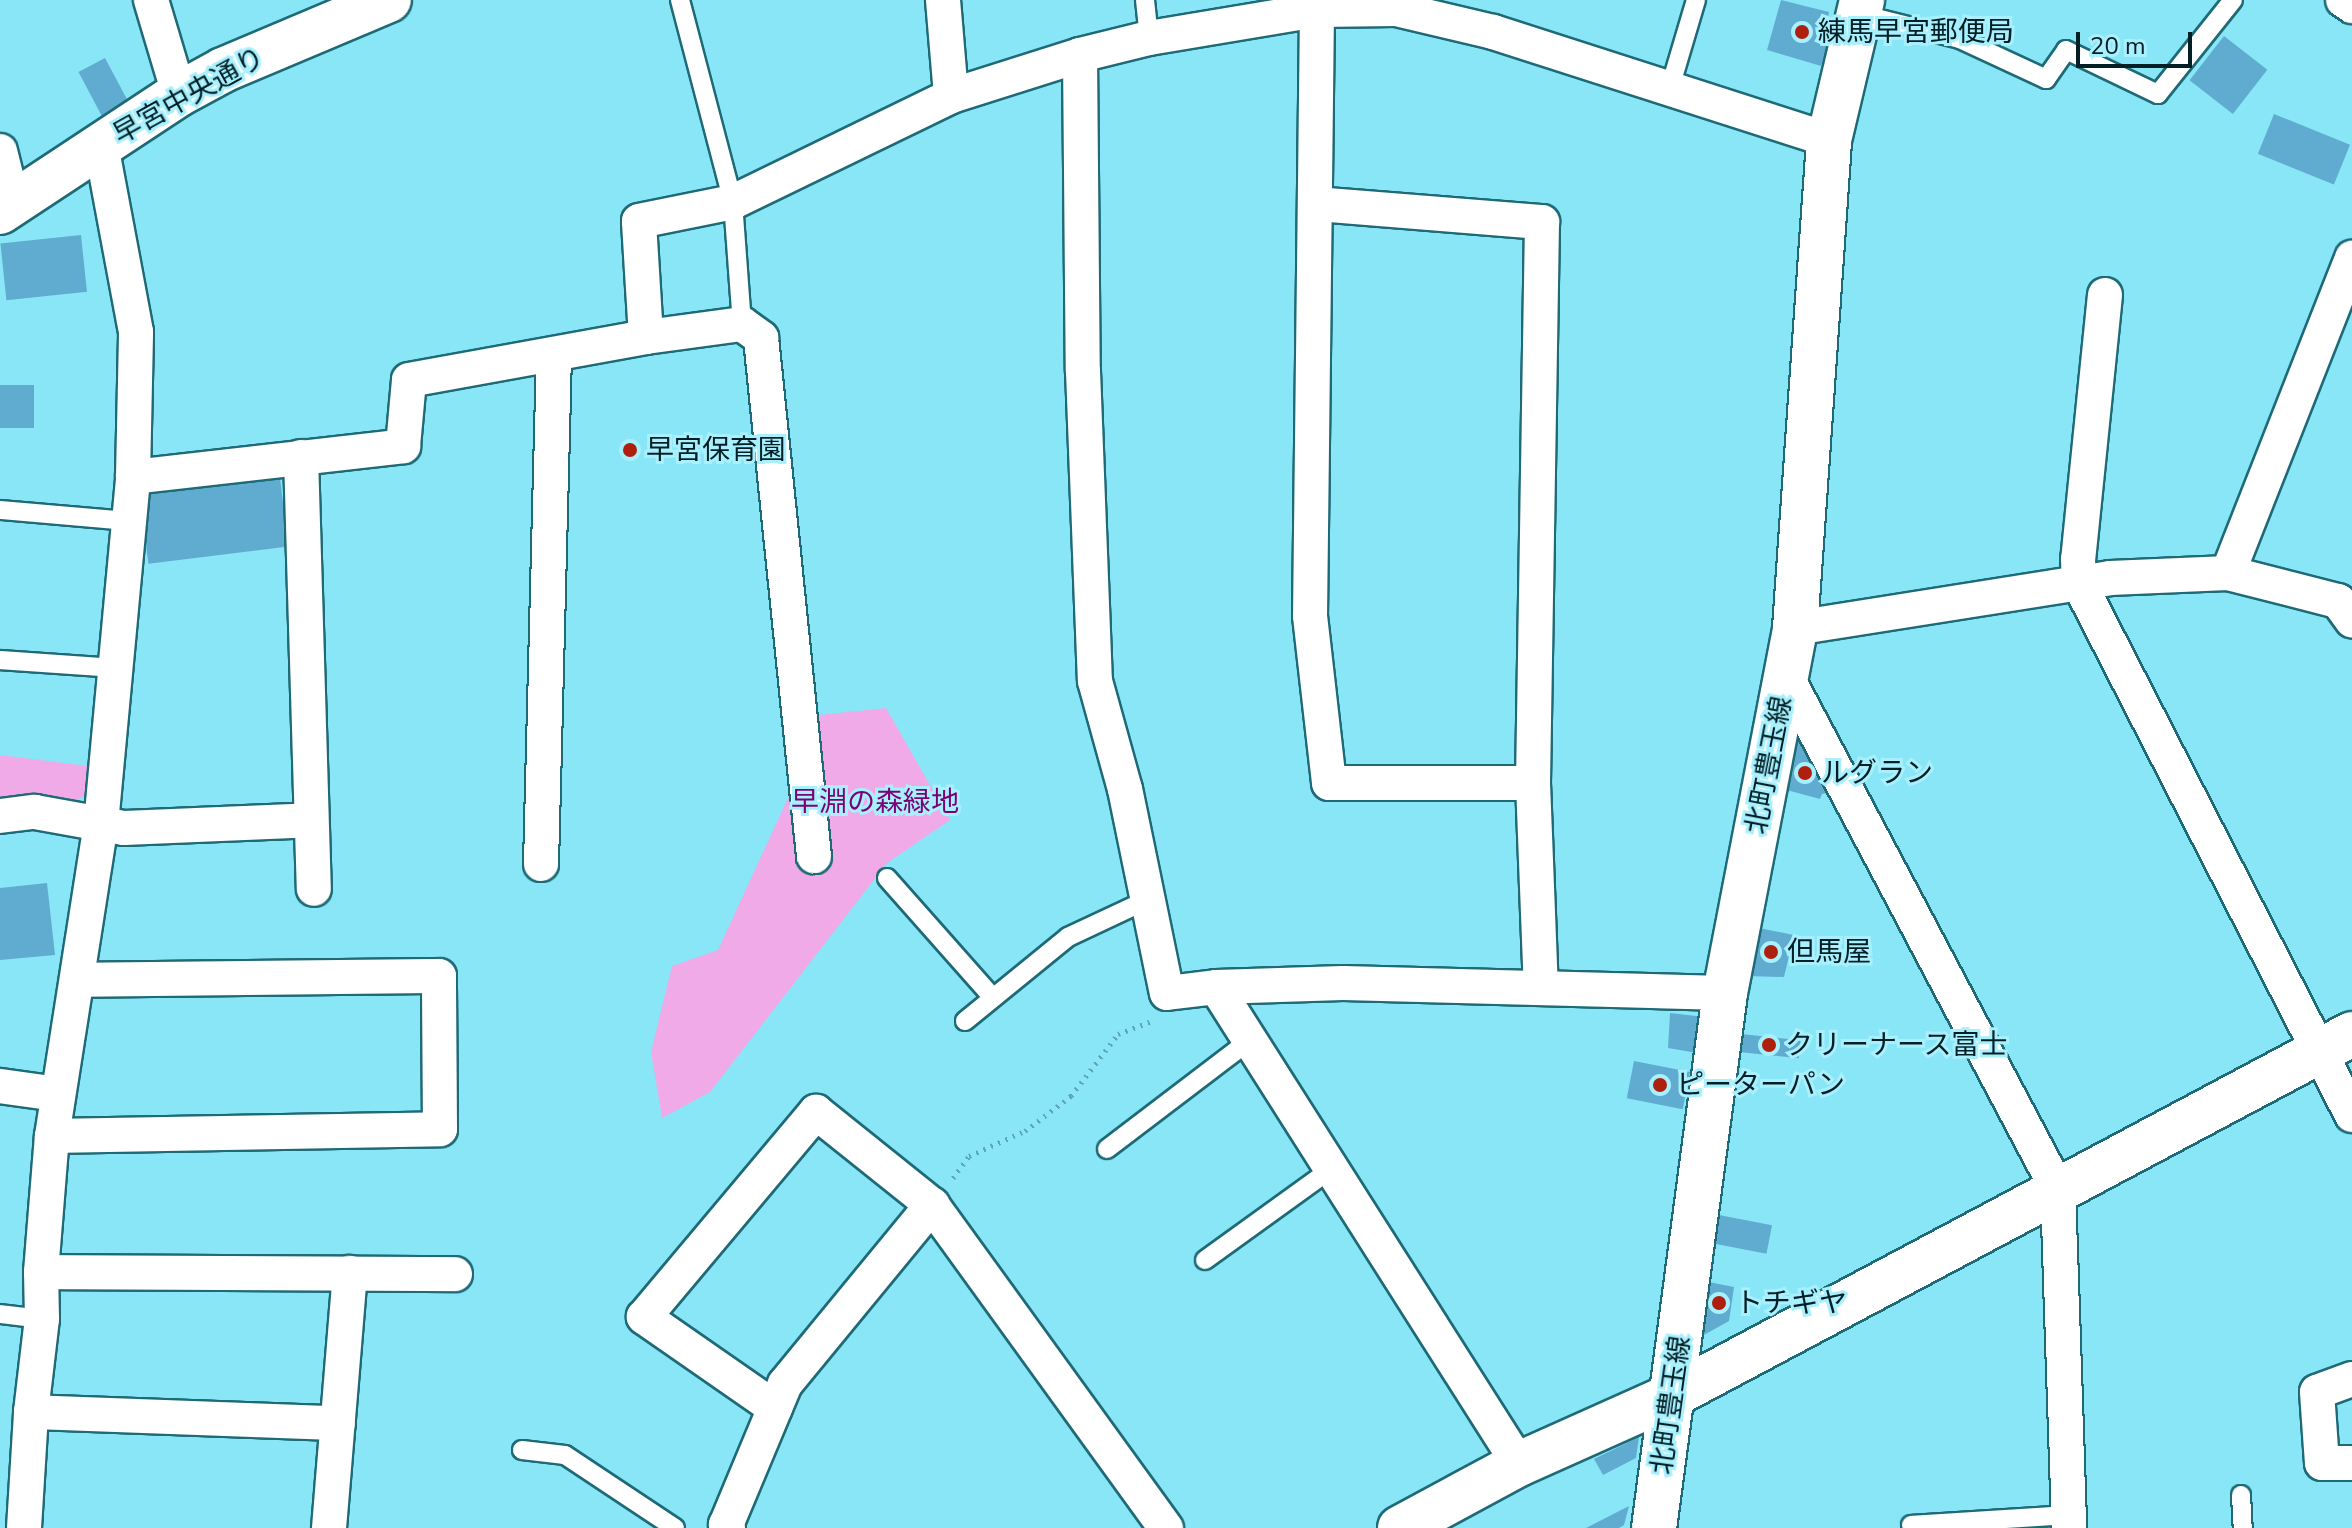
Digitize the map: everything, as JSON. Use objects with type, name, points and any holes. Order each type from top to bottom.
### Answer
[{"type":"main road","name":"早宮中央通り","points":[[6,207],[179,94],[223,70],[389,0]]},
{"type":"main road","name":"北町豊玉線","points":[[1654,1528],[1725,993],[1795,628],[1829,140],[1856,4]]},
{"type":"main road","points":[[1400,1528],[1519,1464],[1673,1395],[2336,1042]]},
{"type":"street","points":[[151,0],[179,94]]},
{"type":"street","points":[[943,0],[951,96]]},
{"type":"street","points":[[2343,0],[2352,6]]},
{"type":"street","points":[[646,337],[639,221],[733,202],[951,96],[1080,55],[1149,38],[1317,10],[1396,4],[1829,140]]},
{"type":"street","points":[[1317,10],[1310,616],[1329,783],[1533,783]]},
{"type":"street","points":[[1080,55],[1083,371],[1095,681],[1125,789],[1145,901],[1167,993],[1216,987],[1343,983],[1725,993]]},
{"type":"street","points":[[24,1528],[31,1412],[42,1319],[41,1272],[52,1136],[101,824],[133,477],[136,332],[101,145]]},
{"type":"street","points":[[0,151],[6,207]]},
{"type":"street","points":[[1316,204],[1542,222],[1533,783],[1541,988]]},
{"type":"street","points":[[2228,573],[2352,258]]},
{"type":"street","points":[[2105,295],[2078,559],[2079,583],[2336,1042],[2352,1115]]},
{"type":"street","points":[[133,477],[403,446],[409,380],[646,337],[742,324],[761,338],[814,856]]},
{"type":"street","points":[[541,864],[554,354]]},
{"type":"street","points":[[301,457],[314,889]]},
{"type":"street","points":[[1795,628],[2079,583],[2228,573],[2347,603]]},
{"type":"street","points":[[1786,676],[2058,1190],[2069,1522]]},
{"type":"street","points":[[0,816],[35,812],[124,828],[311,820]]},
{"type":"street","points":[[52,1136],[440,1129],[439,976],[77,980]]},
{"type":"street","points":[[1216,987],[1519,1464]]},
{"type":"street","points":[[0,1086],[57,1094]]},
{"type":"street","points":[[775,1408],[644,1317],[816,1112],[932,1205],[1166,1528]]},
{"type":"street","points":[[724,1527],[785,1384],[932,1205]]},
{"type":"street","points":[[41,1272],[455,1274]]},
{"type":"street","points":[[329,1528],[350,1273]]},
{"type":"street","points":[[2352,1379],[2317,1392],[2322,1463],[2352,1463]]},
{"type":"street","points":[[31,1412],[338,1423]]},
{"type":"lane","points":[[680,0],[733,202],[742,324]]},
{"type":"lane","points":[[1145,0],[1149,38]]},
{"type":"lane","points":[[1669,91],[1696,0]]},
{"type":"lane","points":[[1856,4],[1960,39],[2046,79],[2066,50],[2158,94],[2233,0]]},
{"type":"lane","points":[[0,510],[128,521]]},
{"type":"lane","points":[[0,660],[114,668]]},
{"type":"lane","points":[[887,878],[993,998]]},
{"type":"lane","points":[[965,1021],[1068,937],[1145,901]]},
{"type":"lane","points":[[1107,1149],[1250,1040]]},
{"type":"lane","points":[[1205,1260],[1331,1169]]},
{"type":"lane","points":[[0,1314],[42,1319]]},
{"type":"lane","points":[[522,1450],[565,1455],[675,1528]]},
{"type":"lane","points":[[2241,1495],[2243,1528]]},
{"type":"lane","points":[[1911,1525],[2069,1522]]},
{"type":"path","points":[[932,1205],[969,1156],[1025,1131],[1071,1096],[1118,1034],[1167,1016],[1167,993]]},
{"type":"green space","name":"早淵の森緑地","points":[[886,708],[950,820],[887,863],[710,1092],[662,1118],[651,1052],[672,966],[718,950],[788,798],[819,801],[810,716]]},
{"type":"green space","points":[[0,755],[88,766],[84,796],[63,807],[0,805]]},
{"type":"building","points":[[1781,0],[1829,12],[1826,29],[1832,31],[1821,66],[1767,50]]},
{"type":"building","points":[[2224,36],[2267,70],[2233,114],[2190,80]]},
{"type":"building","points":[[105,58],[131,107],[104,121],[79,72]]},
{"type":"building","points":[[2274,114],[2350,145],[2334,185],[2258,154]]},
{"type":"building","points":[[81,235],[87,292],[6,300],[0,243]]},
{"type":"building","points":[[0,385],[34,385],[34,428],[0,428]]},
{"type":"building","points":[[280,478],[288,546],[148,564],[140,495]]},
{"type":"building","points":[[1796,719],[1833,792],[1822,794],[1820,799],[1783,789]]},
{"type":"building","points":[[47,883],[55,955],[0,960],[0,888]]},
{"type":"building","points":[[1759,928],[1794,935],[1784,977],[1746,976]]},
{"type":"building","points":[[1670,1013],[1705,1017],[1697,1053],[1668,1048]]},
{"type":"building","points":[[1741,1034],[1801,1040],[1799,1058],[1739,1052]]},
{"type":"building","points":[[1634,1061],[1690,1072],[1683,1109],[1627,1098]]},
{"type":"building","points":[[1719,1215],[1772,1225],[1766,1254],[1713,1243]]},
{"type":"building","points":[[1709,1282],[1734,1287],[1729,1321],[1702,1336]]},
{"type":"building","points":[[1639,1437],[1636,1458],[1603,1475],[1594,1459]]},
{"type":"building","points":[[1629,1506],[1624,1525],[1619,1528],[1586,1528]]},
{"type":"place","name":"練馬早宮郵便局","points":[[1802,32]]},
{"type":"place","name":"早宮保育園","points":[[630,450]]},
{"type":"place","name":"ルグラン","points":[[1805,773]]},
{"type":"place","name":"但馬屋","points":[[1771,952]]},
{"type":"place","name":"クリーナース富士","points":[[1769,1045]]},
{"type":"place","name":"ピーターパン","points":[[1660,1085]]},
{"type":"place","name":"トチギヤ","points":[[1719,1303]]}]
